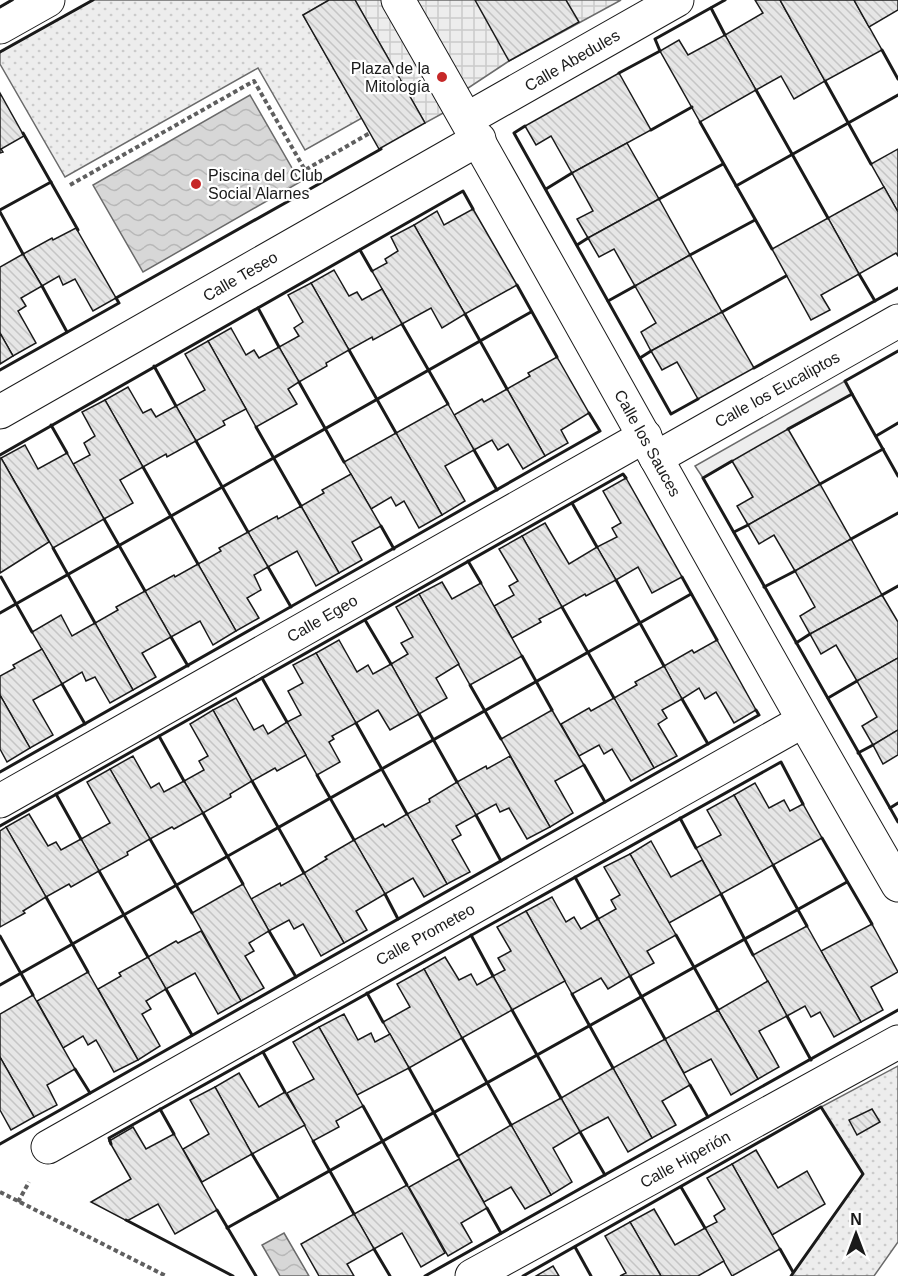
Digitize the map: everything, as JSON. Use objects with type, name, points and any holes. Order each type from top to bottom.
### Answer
[{"type":"street","points":[[0,27],[48,0]]},
{"type":"street","name":"Calle los Sauces","points":[[398,0],[473,129],[803,721],[898,885]]},
{"type":"street","name":"Calle Abedules","points":[[473,129],[677,0]]},
{"type":"street","name":"Calle Teseo","points":[[0,412],[473,129]]},
{"type":"street","name":"Calle los Eucaliptos","points":[[650,447],[898,321]]},
{"type":"street","name":"Calle Egeo","points":[[0,801],[650,447]]},
{"type":"street","name":"Calle Prometeo","points":[[48,1147],[803,721]]},
{"type":"street","name":"Calle Hiperión","points":[[472,1276],[898,1042]]},
{"type":"path","points":[[70,185],[254,81],[304,170],[370,133]]},
{"type":"path","points":[[0,1192],[166,1276]]},
{"type":"shaded area","points":[[93,0],[329,0],[303,15],[362,118],[305,150],[258,68],[65,177],[0,64],[0,52]]},
{"type":"shaded area","name":"Plaza de la Mitología","points":[[355,0],[621,0],[509,61],[462,92],[458,105],[425,123]]},
{"type":"shaded area","points":[[845,381],[852,394],[703,478],[695,466]]},
{"type":"shaded area","points":[[898,1066],[898,1242],[874,1276],[791,1276],[863,1174],[821,1107]]},
{"type":"water","name":"Piscina del Club Social Alarnes","points":[[250,95],[300,182],[143,272],[93,185]]},
{"type":"water","points":[[284,1233],[309,1276],[280,1276],[262,1245]]},
{"type":"building","points":[[329,0],[355,0],[425,123],[379,149],[303,15]]},
{"type":"building","points":[[475,0],[566,0],[579,22],[509,61]]},
{"type":"building","points":[[755,0],[780,0],[825,81],[794,99],[781,76],[756,90],[725,35],[763,13]]},
{"type":"building","points":[[780,0],[854,0],[882,50],[825,81]]},
{"type":"building","points":[[854,0],[898,0],[898,10],[869,27]]},
{"type":"building","points":[[725,35],[756,90],[700,122],[660,51],[679,40],[688,55]]},
{"type":"building","points":[[619,73],[651,130],[572,173],[551,136],[536,145],[525,126]]},
{"type":"building","points":[[0,93],[24,136],[1,149],[3,152],[0,153]]},
{"type":"building","points":[[627,143],[659,199],[588,238],[577,219],[593,211],[572,173]]},
{"type":"building","points":[[898,149],[898,212],[871,164]]},
{"type":"building","points":[[884,187],[898,212],[898,256],[896,253],[859,274],[828,218]]},
{"type":"building","points":[[659,199],[690,255],[635,286],[614,249],[599,257],[588,238]]},
{"type":"building","points":[[473,209],[517,285],[465,314],[414,225],[437,211],[444,225]]},
{"type":"building","points":[[828,218],[859,274],[821,295],[830,310],[811,320],[772,249]]},
{"type":"building","points":[[414,225],[465,314],[442,328],[431,308],[402,324],[372,271],[387,263],[385,259],[398,251],[391,237]]},
{"type":"building","points":[[76,228],[116,298],[93,311],[75,279],[63,285],[59,276],[42,286],[23,254]]},
{"type":"building","points":[[23,254],[42,286],[21,298],[26,306],[18,311],[36,343],[13,356],[0,333],[0,267]]},
{"type":"building","points":[[690,255],[722,312],[651,351],[641,332],[656,323],[635,286]]},
{"type":"building","points":[[334,270],[349,296],[357,292],[362,300],[382,289],[402,324],[349,350],[311,283]]},
{"type":"building","points":[[311,283],[349,350],[299,382],[279,347],[299,336],[294,328],[303,322],[288,295]]},
{"type":"building","points":[[722,312],[754,368],[698,399],[677,362],[662,370],[651,351]]},
{"type":"building","points":[[231,328],[246,355],[254,350],[259,358],[279,347],[299,382],[288,389],[297,404],[256,427],[208,341]]},
{"type":"building","points":[[0,333],[13,356],[0,364]]},
{"type":"building","points":[[208,341],[246,409],[223,421],[225,425],[196,441],[176,406],[205,390],[185,354]]},
{"type":"building","points":[[557,357],[589,413],[561,430],[568,443],[545,456],[507,389],[530,376],[528,373]]},
{"type":"building","points":[[128,387],[143,413],[151,409],[156,417],[176,406],[196,441],[143,467],[105,400]]},
{"type":"building","points":[[507,389],[545,456],[523,469],[508,444],[498,450],[492,440],[474,450],[454,415],[482,399],[484,402]]},
{"type":"building","points":[[105,400],[143,467],[120,480],[133,503],[104,519],[73,464],[90,455],[84,443],[95,436],[82,412]]},
{"type":"building","points":[[448,404],[474,450],[445,466],[465,501],[442,515],[396,433]]},
{"type":"building","points":[[788,429],[820,484],[748,525],[737,506],[753,497],[732,461]]},
{"type":"building","points":[[396,433],[442,515],[419,528],[404,501],[396,506],[391,497],[371,509],[344,462]]},
{"type":"building","points":[[25,445],[38,469],[67,453],[104,519],[53,548],[1,458]]},
{"type":"building","points":[[0,459],[49,542],[0,573]]},
{"type":"building","points":[[351,474],[381,526],[352,542],[362,560],[339,573],[301,506],[324,493],[322,490]]},
{"type":"building","points":[[626,478],[682,577],[652,593],[638,567],[616,580],[597,547],[617,537],[612,528],[621,523],[603,491]]},
{"type":"building","points":[[820,484],[851,539],[795,571],[774,535],[759,544],[748,525]]},
{"type":"building","points":[[301,506],[339,573],[316,586],[297,551],[268,567],[248,532]]},
{"type":"building","points":[[545,523],[569,564],[597,547],[616,580],[562,607],[522,536]]},
{"type":"building","points":[[248,532],[268,567],[254,575],[261,590],[247,598],[259,618],[236,631],[198,564],[221,551],[219,548]]},
{"type":"building","points":[[522,536],[562,607],[539,619],[541,622],[512,638],[494,606],[514,595],[509,586],[518,581],[499,549]]},
{"type":"building","points":[[851,539],[882,595],[810,634],[800,616],[815,607],[795,571]]},
{"type":"building","points":[[198,564],[236,631],[213,645],[200,621],[171,637],[145,591]]},
{"type":"building","points":[[442,582],[452,599],[481,583],[522,656],[470,685],[419,594]]},
{"type":"building","points":[[145,591],[171,637],[142,653],[156,677],[133,690],[95,623],[118,610],[116,607]]},
{"type":"building","points":[[419,594],[459,664],[436,678],[447,698],[419,714],[391,664],[408,654],[401,643],[413,637],[396,607]]},
{"type":"building","points":[[882,595],[898,622],[898,658],[857,681],[836,645],[821,654],[810,634]]},
{"type":"building","points":[[61,615],[72,636],[95,623],[133,690],[110,703],[95,677],[86,681],[82,672],[62,684],[32,632]]},
{"type":"building","points":[[339,640],[357,672],[368,665],[373,674],[391,664],[419,714],[390,730],[378,710],[356,723],[316,653]]},
{"type":"building","points":[[717,640],[756,710],[734,723],[716,692],[705,699],[699,688],[682,699],[664,666],[692,650],[694,653]]},
{"type":"building","points":[[42,649],[62,684],[33,700],[53,735],[30,748],[0,695],[0,676],[15,668],[13,665]]},
{"type":"building","points":[[316,653],[356,723],[332,736],[334,739],[329,742],[340,762],[317,775],[287,722],[301,715],[288,691],[303,683],[293,665]]},
{"type":"building","points":[[898,658],[898,730],[873,745],[862,726],[877,717],[857,681]]},
{"type":"building","points":[[664,666],[682,699],[662,710],[667,718],[658,724],[677,756],[654,768],[614,698],[637,685],[635,682]]},
{"type":"building","points":[[0,695],[30,748],[7,762],[0,749]]},
{"type":"building","points":[[236,698],[254,730],[263,725],[268,734],[287,722],[306,755],[277,771],[275,768],[252,781],[213,710]]},
{"type":"building","points":[[614,698],[654,768],[631,781],[612,749],[604,754],[599,745],[579,756],[561,724],[589,708],[591,711]]},
{"type":"building","points":[[213,710],[252,781],[230,794],[231,797],[203,813],[184,781],[204,770],[199,761],[208,756],[190,724]]},
{"type":"building","points":[[552,710],[584,765],[555,781],[573,813],[550,827],[501,739]]},
{"type":"building","points":[[898,730],[898,755],[883,764],[873,745]]},
{"type":"building","points":[[133,756],[151,788],[159,783],[164,792],[184,781],[203,813],[150,839],[110,769]]},
{"type":"building","points":[[510,756],[550,827],[527,839],[509,808],[500,812],[496,804],[476,815],[457,782]]},
{"type":"building","points":[[110,769],[150,839],[127,852],[128,855],[99,871],[81,839],[110,823],[87,782]]},
{"type":"building","points":[[457,782],[476,815],[456,826],[461,835],[452,840],[470,872],[447,884],[407,814],[430,802],[429,799]]},
{"type":"building","points":[[755,783],[769,808],[784,800],[790,811],[803,804],[822,838],[773,865],[734,795]]},
{"type":"building","points":[[734,795],[773,865],[721,894],[696,848],[721,835],[707,810]]},
{"type":"building","points":[[29,814],[48,846],[56,842],[61,850],[81,839],[99,871],[71,887],[69,884],[46,897],[6,827]]},
{"type":"building","points":[[407,814],[447,884],[424,897],[413,878],[385,894],[354,840],[383,824],[385,827]]},
{"type":"building","points":[[6,827],[46,897],[23,911],[25,913],[0,927],[0,831]]},
{"type":"building","points":[[354,840],[385,894],[356,911],[367,930],[344,943],[304,873]]},
{"type":"building","points":[[651,841],[671,877],[702,860],[721,894],[669,923],[630,854]]},
{"type":"building","points":[[630,854],[676,935],[647,951],[654,963],[630,976],[598,919],[616,909],[611,900],[620,895],[604,867]]},
{"type":"building","points":[[304,873],[344,943],[321,956],[303,924],[294,929],[289,920],[269,931],[251,899]]},
{"type":"building","points":[[243,884],[269,931],[249,943],[254,951],[245,956],[264,988],[241,1001],[192,913]]},
{"type":"building","points":[[552,897],[566,922],[574,917],[581,929],[598,919],[630,976],[608,989],[601,978],[572,994],[526,911]]},
{"type":"building","points":[[526,911],[565,981],[512,1010],[493,976],[505,970],[498,958],[511,951],[497,927]]},
{"type":"building","points":[[872,924],[898,972],[871,987],[883,1010],[861,1022],[821,951]]},
{"type":"building","points":[[807,926],[861,1022],[834,1037],[820,1012],[811,1017],[805,1006],[787,1016],[753,955]]},
{"type":"building","points":[[201,931],[241,1001],[218,1014],[195,973],[166,989],[148,957],[176,941],[178,943]]},
{"type":"building","points":[[148,957],[166,989],[146,1001],[151,1009],[142,1014],[160,1046],[138,1060],[98,989],[121,976],[119,973]]},
{"type":"building","points":[[445,957],[459,980],[471,974],[477,985],[493,976],[512,1010],[462,1038],[424,969]]},
{"type":"building","points":[[424,969],[462,1038],[409,1068],[383,1022],[410,1007],[397,984]]},
{"type":"building","points":[[88,972],[138,1060],[114,1072],[96,1040],[88,1045],[83,1036],[63,1048],[37,1001]]},
{"type":"building","points":[[768,981],[787,1016],[759,1031],[779,1067],[758,1079],[718,1010]]},
{"type":"building","points":[[33,995],[75,1069],[47,1085],[57,1105],[34,1117],[0,1057],[0,1014]]},
{"type":"building","points":[[718,1010],[758,1079],[731,1095],[711,1059],[684,1073],[665,1039]]},
{"type":"building","points":[[344,1014],[358,1040],[371,1033],[375,1042],[390,1034],[409,1068],[357,1095],[319,1027]]},
{"type":"building","points":[[319,1027],[363,1106],[336,1121],[339,1127],[313,1141],[287,1093],[314,1079],[293,1042]]},
{"type":"building","points":[[665,1039],[690,1085],[662,1101],[676,1125],[652,1138],[613,1068]]},
{"type":"building","points":[[0,1057],[34,1117],[11,1130],[0,1110]]},
{"type":"building","points":[[613,1068],[652,1138],[628,1152],[608,1117],[580,1132],[561,1098]]},
{"type":"building","points":[[239,1073],[259,1107],[285,1092],[305,1125],[252,1154],[215,1087]]},
{"type":"building","points":[[215,1087],[252,1154],[202,1182],[183,1149],[209,1134],[190,1100]]},
{"type":"building","points":[[561,1098],[580,1132],[553,1148],[572,1182],[551,1195],[511,1125]]},
{"type":"building","points":[[872,1109],[880,1122],[857,1135],[849,1120]]},
{"type":"building","points":[[511,1125],[551,1195],[525,1209],[511,1187],[484,1202],[458,1156]]},
{"type":"building","points":[[133,1127],[146,1149],[174,1134],[217,1210],[175,1234],[158,1204],[127,1221],[91,1202],[131,1179],[109,1141]]},
{"type":"building","points":[[756,1150],[778,1188],[807,1171],[825,1204],[772,1235],[732,1164]]},
{"type":"building","points":[[459,1159],[487,1208],[461,1223],[472,1242],[448,1256],[409,1187]]},
{"type":"building","points":[[732,1164],[780,1249],[732,1276],[705,1228],[717,1222],[714,1216],[725,1209],[707,1178]]},
{"type":"building","points":[[407,1185],[445,1253],[421,1267],[402,1233],[374,1249],[354,1214]]},
{"type":"building","points":[[654,1209],[675,1245],[705,1228],[724,1261],[698,1276],[661,1276],[630,1222]]},
{"type":"building","points":[[354,1214],[374,1249],[347,1264],[354,1276],[319,1276],[301,1244]]},
{"type":"building","points":[[630,1222],[661,1276],[620,1276],[626,1273],[605,1236]]},
{"type":"building","points":[[553,1266],[559,1276],[536,1276]]},
{"type":"wall","points":[[0,7],[12,0]]},
{"type":"wall","points":[[0,52],[93,0]]},
{"type":"wall","points":[[619,73],[660,51],[655,39],[725,0]]},
{"type":"wall","points":[[711,8],[725,35]]},
{"type":"wall","points":[[882,50],[898,79]]},
{"type":"wall","points":[[825,81],[871,164]]},
{"type":"wall","points":[[756,90],[828,218]]},
{"type":"wall","points":[[736,186],[898,95]]},
{"type":"wall","points":[[651,130],[692,107]]},
{"type":"wall","points":[[700,122],[772,249]]},
{"type":"wall","points":[[525,126],[514,133],[671,414],[698,399]]},
{"type":"wall","points":[[23,133],[78,230]]},
{"type":"wall","points":[[0,370],[119,303],[116,298],[381,149]]},
{"type":"wall","points":[[659,199],[723,164]]},
{"type":"wall","points":[[546,189],[572,173]]},
{"type":"wall","points":[[0,210],[51,182]]},
{"type":"wall","points":[[0,455],[463,191],[473,209]]},
{"type":"wall","points":[[0,212],[23,254]]},
{"type":"wall","points":[[690,255],[755,220]]},
{"type":"wall","points":[[577,245],[588,238]]},
{"type":"wall","points":[[360,250],[372,271]]},
{"type":"wall","points":[[859,274],[875,301]]},
{"type":"wall","points":[[722,312],[786,276]]},
{"type":"wall","points":[[517,285],[557,357]]},
{"type":"wall","points":[[42,286],[67,332]]},
{"type":"wall","points":[[608,301],[635,286]]},
{"type":"wall","points":[[754,368],[898,288]]},
{"type":"wall","points":[[258,308],[279,347]]},
{"type":"wall","points":[[0,613],[531,312]]},
{"type":"wall","points":[[465,314],[507,389]]},
{"type":"wall","points":[[402,324],[448,404]]},
{"type":"wall","points":[[349,350],[396,433]]},
{"type":"wall","points":[[640,358],[651,351]]},
{"type":"wall","points":[[788,429],[852,394],[845,381],[898,351]]},
{"type":"wall","points":[[154,366],[176,406]]},
{"type":"wall","points":[[299,382],[344,462]]},
{"type":"wall","points":[[852,394],[898,476]]},
{"type":"wall","points":[[0,772],[600,431],[589,413]]},
{"type":"wall","points":[[876,436],[898,423]]},
{"type":"wall","points":[[51,425],[67,453]]},
{"type":"wall","points":[[256,427],[301,506]]},
{"type":"wall","points":[[196,441],[248,532]]},
{"type":"wall","points":[[820,484],[883,449]]},
{"type":"wall","points":[[474,450],[497,490]]},
{"type":"wall","points":[[732,461],[703,478],[898,822]]},
{"type":"wall","points":[[143,467],[198,564]]},
{"type":"wall","points":[[0,826],[623,474],[626,478]]},
{"type":"wall","points":[[572,503],[597,547]]},
{"type":"wall","points":[[851,539],[898,513]]},
{"type":"wall","points":[[104,519],[145,591]]},
{"type":"wall","points":[[734,532],[748,525]]},
{"type":"wall","points":[[381,526],[394,549]]},
{"type":"wall","points":[[53,548],[95,623]]},
{"type":"wall","points":[[468,561],[481,583]]},
{"type":"wall","points":[[268,567],[291,607]]},
{"type":"wall","points":[[764,587],[795,571]]},
{"type":"wall","points":[[1,577],[32,632]]},
{"type":"wall","points":[[682,577],[717,640]]},
{"type":"wall","points":[[616,580],[664,666]]},
{"type":"wall","points":[[882,595],[898,586]]},
{"type":"wall","points":[[0,985],[691,594]]},
{"type":"wall","points":[[562,607],[614,698]]},
{"type":"wall","points":[[365,620],[391,664]]},
{"type":"wall","points":[[796,643],[810,634]]},
{"type":"wall","points":[[171,637],[188,666]]},
{"type":"wall","points":[[522,656],[552,710]]},
{"type":"wall","points":[[262,678],[287,722]]},
{"type":"wall","points":[[828,698],[857,681]]},
{"type":"wall","points":[[62,684],[85,724]]},
{"type":"wall","points":[[470,685],[501,739]]},
{"type":"wall","points":[[682,699],[708,744]]},
{"type":"wall","points":[[0,1144],[759,715],[756,710]]},
{"type":"wall","points":[[419,714],[457,782]]},
{"type":"wall","points":[[356,723],[407,814]]},
{"type":"wall","points":[[159,736],[184,781]]},
{"type":"wall","points":[[858,753],[873,745]]},
{"type":"wall","points":[[111,1144],[109,1138],[781,762],[803,804]]},
{"type":"wall","points":[[584,765],[605,802]]},
{"type":"wall","points":[[317,775],[354,840]]},
{"type":"wall","points":[[252,781],[304,873]]},
{"type":"wall","points":[[56,794],[81,839]]},
{"type":"wall","points":[[890,808],[898,803]]},
{"type":"wall","points":[[203,813],[243,884]]},
{"type":"wall","points":[[476,815],[501,861]]},
{"type":"wall","points":[[680,818],[696,848]]},
{"type":"wall","points":[[822,838],[872,924]]},
{"type":"wall","points":[[150,839],[192,913]]},
{"type":"wall","points":[[773,865],[807,926]]},
{"type":"wall","points":[[99,871],[148,957]]},
{"type":"wall","points":[[575,877],[598,919]]},
{"type":"wall","points":[[227,1228],[847,882]]},
{"type":"wall","points":[[385,894],[398,919]]},
{"type":"wall","points":[[721,894],[753,955]]},
{"type":"wall","points":[[46,897],[88,972]]},
{"type":"wall","points":[[269,931],[296,977]]},
{"type":"wall","points":[[471,935],[493,976]]},
{"type":"wall","points":[[676,935],[718,1010]]},
{"type":"wall","points":[[0,936],[33,995]]},
{"type":"wall","points":[[630,976],[665,1039]]},
{"type":"wall","points":[[166,989],[192,1035]]},
{"type":"wall","points":[[367,993],[383,1022]]},
{"type":"wall","points":[[572,994],[613,1068]]},
{"type":"wall","points":[[512,1010],[561,1098]]},
{"type":"wall","points":[[425,1276],[898,1010]]},
{"type":"wall","points":[[787,1016],[811,1060]]},
{"type":"wall","points":[[462,1038],[511,1125]]},
{"type":"wall","points":[[263,1052],[285,1092]]},
{"type":"wall","points":[[409,1068],[458,1156]]},
{"type":"wall","points":[[75,1069],[90,1093]]},
{"type":"wall","points":[[690,1085],[708,1117]]},
{"type":"wall","points":[[363,1106],[407,1185]]},
{"type":"wall","points":[[523,1276],[821,1107],[863,1174],[791,1276]]},
{"type":"wall","points":[[160,1109],[174,1134]]},
{"type":"wall","points":[[580,1132],[605,1175]]},
{"type":"wall","points":[[313,1141],[354,1214]]},
{"type":"wall","points":[[252,1154],[279,1199]]},
{"type":"wall","points":[[681,1187],[705,1228]]},
{"type":"wall","points":[[487,1208],[501,1233]]},
{"type":"wall","points":[[217,1210],[256,1276]]},
{"type":"wall","points":[[126,1220],[233,1276]]},
{"type":"wall","points":[[575,1247],[591,1276]]},
{"type":"wall","points":[[374,1249],[390,1276]]},
{"type":"wall","points":[[780,1249],[793,1272]]},
{"type":"place","name":"Plaza de la Mitología","points":[[442,77]]},
{"type":"place","name":"Piscina del Club Social Alarnes","points":[[196,184]]}]
